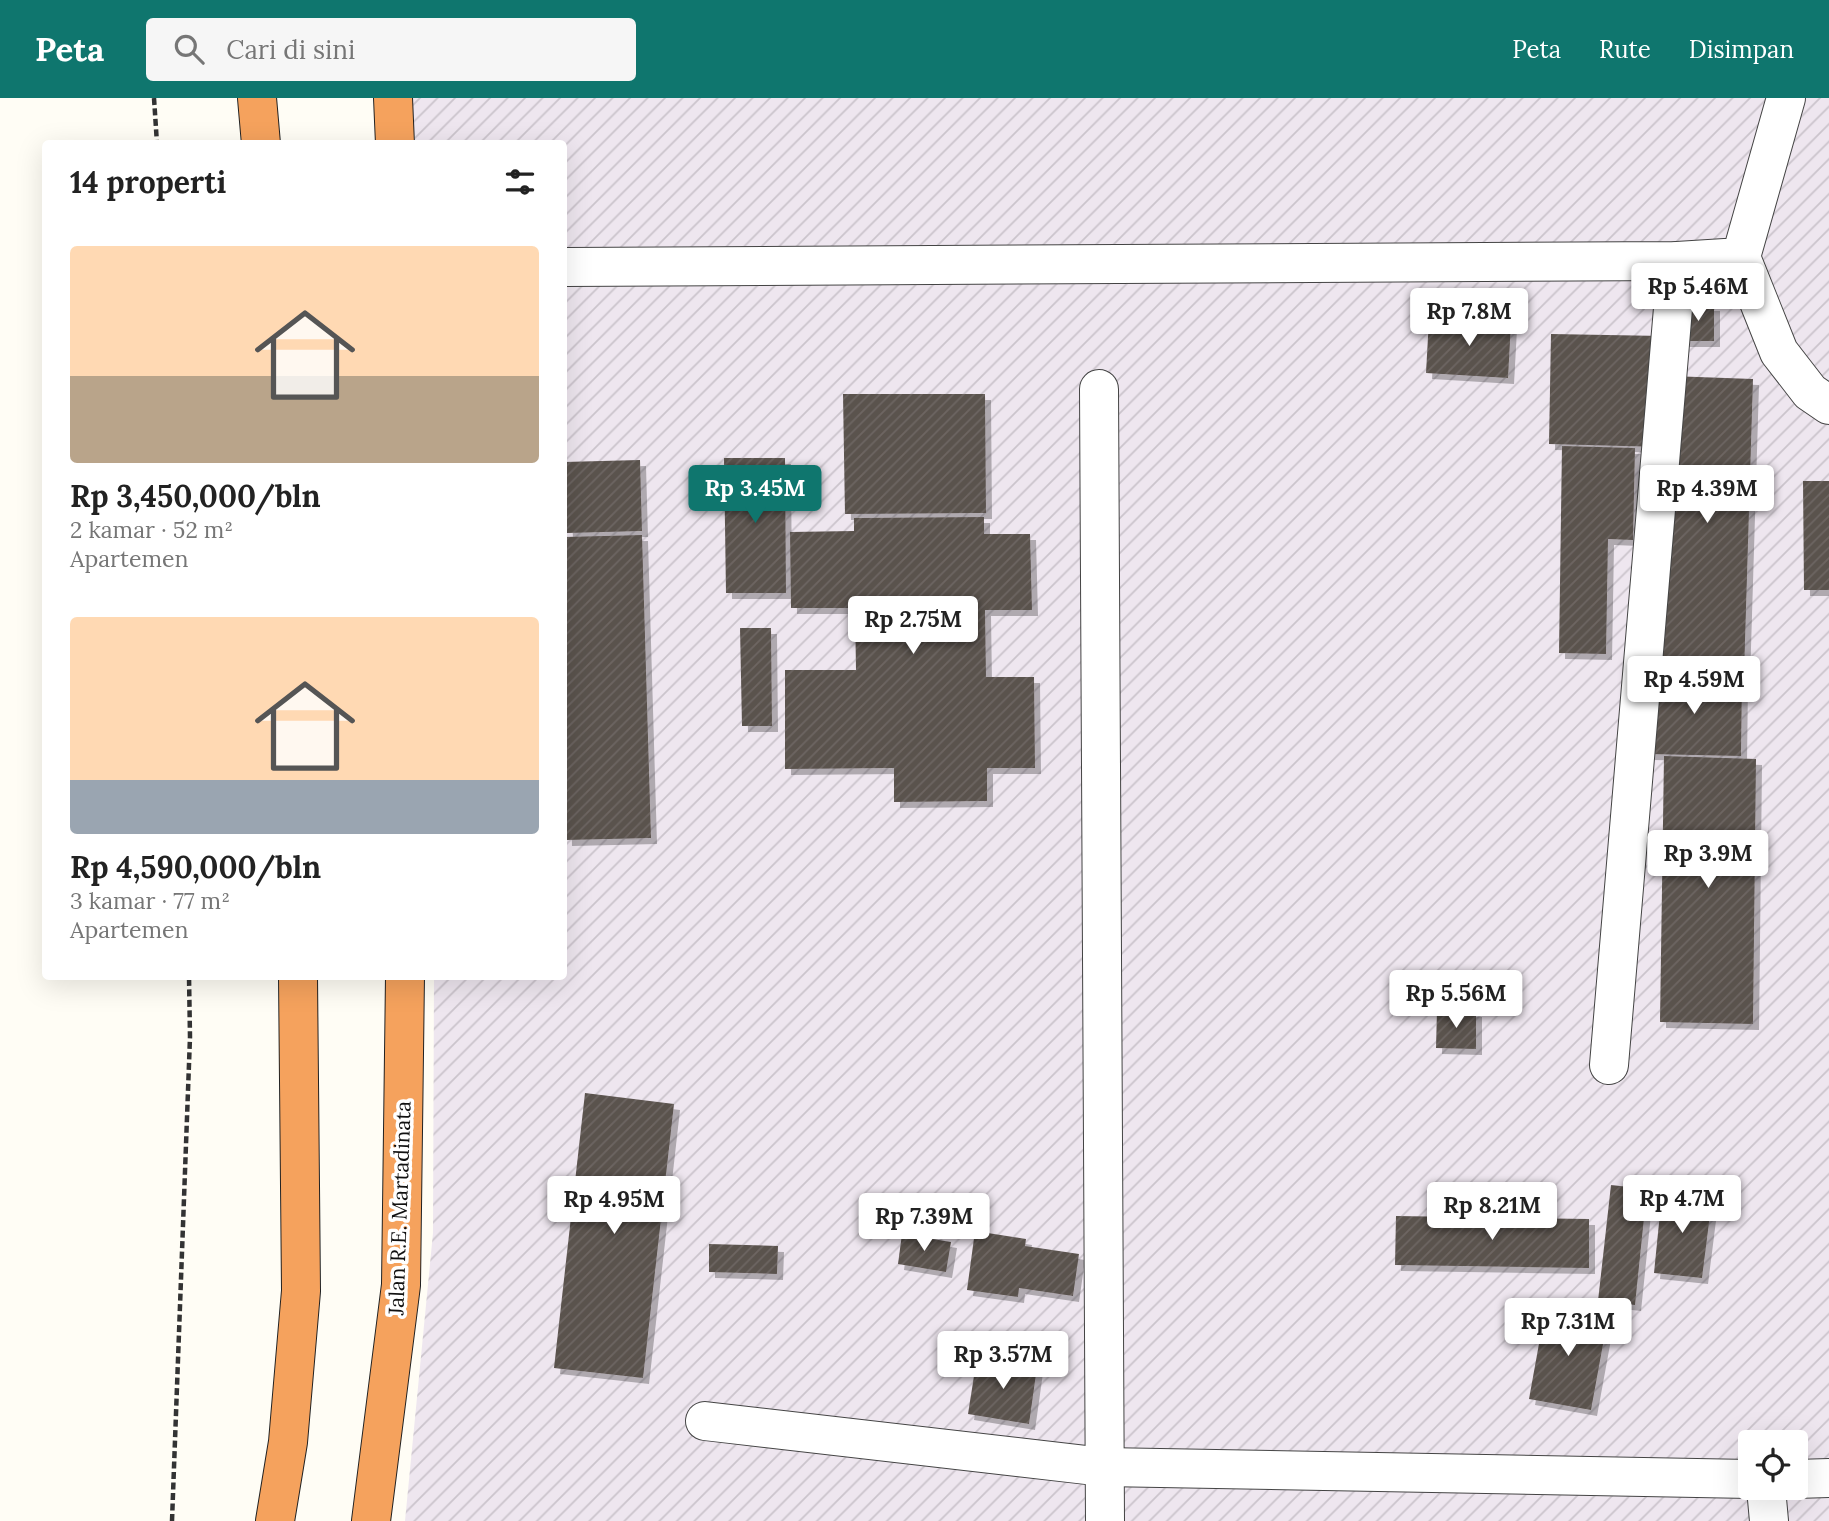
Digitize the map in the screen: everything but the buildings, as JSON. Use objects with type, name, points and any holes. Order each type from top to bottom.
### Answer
[{"type":"highway","points":[[257,98],[261,140]]},
{"type":"highway","points":[[393,98],[395,140]]},
{"type":"highway","points":[[275,1521],[288,1443],[301,1291],[298,980]]},
{"type":"highway","name":"Jalan R.E. Martadinata","points":[[371,1521],[401,1285],[405,980]]},
{"type":"lane","points":[[1786,98],[1741,257],[1779,352],[1810,392],[1829,405]]},
{"type":"lane","points":[[567,267],[1678,261],[1741,257]]},
{"type":"lane","points":[[1609,1065],[1678,261]]},
{"type":"lane","points":[[1100,389],[1105,1521]]},
{"type":"lane","points":[[705,1421],[1104,1467],[1738,1479]]},
{"type":"lane","points":[[1808,1479],[1829,1478]]},
{"type":"lane","points":[[1767,1500],[1769,1521]]},
{"type":"path","points":[[154,98],[157,140]]},
{"type":"path","points":[[172,1521],[190,1037],[189,980]]},
{"type":"shaded area","points":[[412,98],[1829,98],[1829,1521],[405,1521],[433,1233],[434,980],[567,980],[567,140],[415,140]]}]
